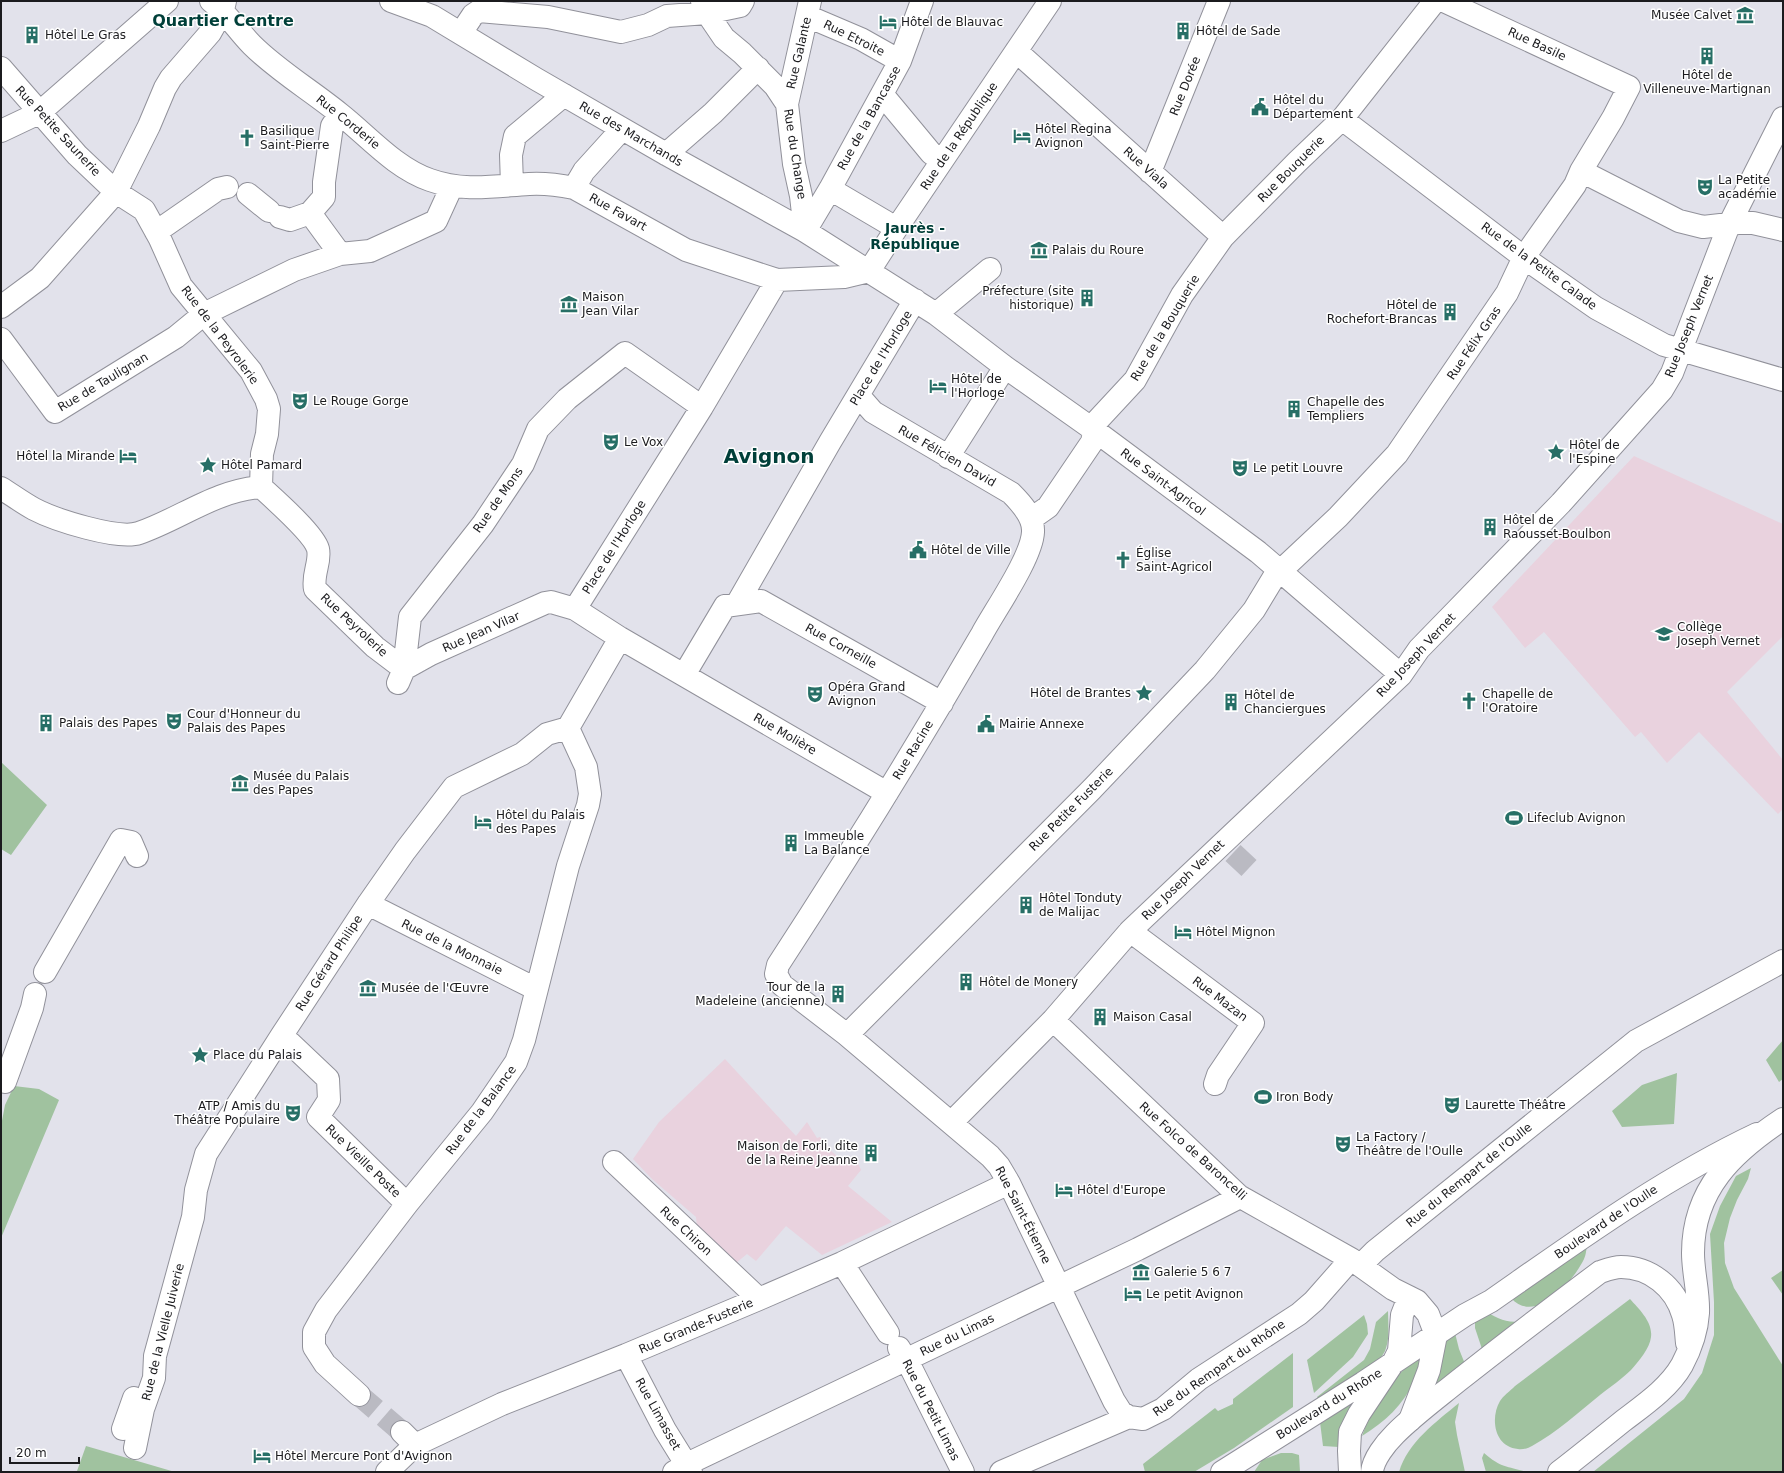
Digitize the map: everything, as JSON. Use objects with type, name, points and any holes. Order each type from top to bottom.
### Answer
[{"type":"street","points":[[1,132],[39,113],[167,1]]},
{"type":"street","name":"Rue des Marchands","points":[[391,1],[432,16],[508,63],[622,129],[805,230],[869,271]]},
{"type":"street","points":[[461,33],[473,15],[479,11],[548,17],[622,32],[648,25],[668,16],[705,7],[740,6],[743,1]]},
{"type":"street","name":"Rue de la Bancasse","points":[[805,230],[830,189],[900,61],[922,1]]},
{"type":"street","name":"Rue de la République","points":[[869,271],[1050,1]]},
{"type":"street","name":"Rue Dorée","points":[[1150,172],[1219,1]]},
{"type":"street","name":"Rue Bouquerie","points":[[1206,261],[1223,237],[1342,119],[1435,1]]},
{"type":"street","name":"Rue Basile","points":[[1444,1],[1629,87]]},
{"type":"street","points":[[1,307],[40,278],[116,192],[171,78],[210,33],[220,4]]},
{"type":"street","name":"Rue Corderie","points":[[220,4],[251,44],[340,114],[398,163],[430,180],[452,186]]},
{"type":"street","name":"Rue du Change","points":[[705,7],[724,38],[758,68],[775,86],[787,104],[794,164],[802,196],[805,230]]},
{"type":"street","name":"Rue Etroite","points":[[809,9],[900,61]]},
{"type":"street","name":"Rue Galante","points":[[787,104],[809,9]]},
{"type":"street","name":"Rue Viala","points":[[1016,51],[1223,237]]},
{"type":"street","name":"Rue Petite Saunerie","points":[[1,68],[77,155],[116,192],[144,210],[158,235]]},
{"type":"street","points":[[666,154],[713,113],[758,68]]},
{"type":"street","name":"Rue Félix Gras","points":[[1280,570],[1338,517],[1397,454],[1507,293],[1575,185],[1581,171],[1613,118],[1629,87]]},
{"type":"street","points":[[882,94],[931,153],[942,161]]},
{"type":"street","points":[[512,185],[511,155],[515,136],[564,95]]},
{"type":"street","points":[[248,194],[274,214],[290,220],[310,213],[324,197],[324,182],[332,126],[340,114]]},
{"type":"street","name":"Rue Joseph Vernet","points":[[951,1123],[1053,1020],[1130,932],[1400,675],[1419,649],[1561,503],[1662,390],[1672,373],[1729,225],[1783,118]]},
{"type":"street","name":"Rue de la Petite Calade","points":[[1342,119],[1527,260],[1596,308],[1664,345],[1783,380]]},
{"type":"street","points":[[574,188],[584,171],[622,129]]},
{"type":"street","points":[[1581,171],[1679,221],[1703,227],[1753,223],[1783,230]]},
{"type":"street","name":"Rue Favart","points":[[452,186],[476,188],[530,183],[553,184],[574,188],[686,250],[777,280]]},
{"type":"street","points":[[204,314],[294,270],[340,254],[370,251],[436,221],[452,186]]},
{"type":"street","points":[[158,235],[218,189],[227,187]]},
{"type":"street","points":[[830,189],[896,229]]},
{"type":"street","points":[[310,213],[340,254]]},
{"type":"street","name":"Rue de la Peyrolerie","points":[[158,235],[181,286],[251,372],[266,399],[269,409],[267,434],[262,454],[261,487]]},
{"type":"street","name":"Rue de la Bouquerie","points":[[1030,519],[1048,507],[1092,442],[1096,422],[1135,380],[1182,295],[1206,261]]},
{"type":"street","points":[[936,314],[990,269]]},
{"type":"street","points":[[777,280],[844,277],[869,271]]},
{"type":"street","name":"Place de l'Horloge","points":[[737,604],[830,442],[859,396],[860,391],[915,300],[869,271]]},
{"type":"street","name":"Place de l'Horloge","points":[[575,609],[696,404],[777,280]]},
{"type":"street","name":"Rue Saint-Agricol","points":[[915,300],[936,314],[1005,367],[1094,430],[1280,570],[1400,675]]},
{"type":"street","name":"Rue de Taulignan","points":[[1,339],[55,412],[176,337],[204,314]]},
{"type":"street","name":"Rue de Mons","points":[[401,676],[410,617],[483,524],[523,464],[538,429],[567,399],[625,353],[696,404]]},
{"type":"street","points":[[948,457],[1005,367]]},
{"type":"street","name":"Rue Félicien David","points":[[859,396],[873,412],[1012,493],[1023,505],[1030,519]]},
{"type":"street","points":[[1,488],[34,510],[70,524],[125,536],[138,534],[211,500],[244,488],[261,487]]},
{"type":"street","name":"Rue Peyrolerie","points":[[261,487],[312,537],[318,548],[314,580],[316,589],[372,643],[401,676]]},
{"type":"street","name":"Rue Racine","points":[[776,974],[778,966],[798,935],[878,788],[942,703],[1023,561],[1033,531],[1030,519]]},
{"type":"street","name":"Rue Petite Fusterie","points":[[847,1035],[1092,789],[1205,670],[1254,610],[1274,577],[1280,570]]},
{"type":"street","name":"Rue Jean Vilar","points":[[401,676],[431,654],[545,602],[551,602],[575,609]]},
{"type":"street","name":"Rue Corneille","points":[[737,604],[761,602],[942,703]]},
{"type":"street","points":[[575,609],[620,638],[684,675],[725,606],[737,604]]},
{"type":"street","points":[[568,728],[620,638]]},
{"type":"street","name":"Rue Molière","points":[[684,675],[878,788]]},
{"type":"street","name":"Rue Gérard Philipe","points":[[193,1217],[196,1190],[206,1154],[368,904],[405,851],[454,787],[522,754],[546,734],[568,728]]},
{"type":"street","name":"Rue de la Balance","points":[[359,1395],[326,1364],[314,1347],[314,1332],[326,1310],[407,1204],[477,1118],[516,1062],[524,1040],[568,866],[588,805],[590,794],[586,767],[568,728]]},
{"type":"street","points":[[45,972],[120,840],[132,842],[137,856]]},
{"type":"street","name":"Rue de la Monnaie","points":[[368,904],[536,989]]},
{"type":"street","name":"Rue Mazan","points":[[1130,932],[1252,1023],[1218,1075],[1215,1084]]},
{"type":"street","name":"Rue du Rempart de l'Oulle","points":[[1356,1262],[1375,1251],[1636,1041],[1783,961]]},
{"type":"street","name":"Rue Saint-Étienne","points":[[776,974],[782,985],[847,1035],[990,1156],[999,1166],[1009,1183],[1114,1401],[1121,1412],[1129,1418]]},
{"type":"street","points":[[5,1082],[32,1008],[35,994]]},
{"type":"street","name":"Rue Folco de Baroncelli","points":[[1053,1020],[1239,1196],[1356,1262],[1401,1293],[1417,1301],[1428,1314],[1436,1335]]},
{"type":"street","name":"Rue Vieille Poste","points":[[290,1043],[328,1079],[329,1100],[318,1117],[407,1204]]},
{"type":"street","points":[[1559,1472],[1654,1398],[1682,1365],[1694,1334],[1698,1313],[1693,1253],[1698,1214],[1706,1194],[1718,1176],[1741,1151],[1777,1123]]},
{"type":"street","name":"Boulevard de l'Oulle","points":[[1436,1335],[1464,1315],[1491,1301],[1646,1194],[1723,1150],[1777,1123]]},
{"type":"street","name":"Rue Chiron","points":[[614,1162],[759,1300]]},
{"type":"street","name":"Rue Grande-Fusterie","points":[[386,1472],[409,1438],[502,1404],[759,1300],[842,1263],[1009,1183]]},
{"type":"street","name":"Rue du Limas","points":[[684,1469],[898,1347],[1058,1286],[1138,1249],[1234,1200],[1239,1196]]},
{"type":"street","name":"Rue de la Vielle Juiverie","points":[[135,1448],[143,1409],[154,1378],[155,1356],[193,1217]]},
{"type":"street","name":"Rue du Rempart du Rhône","points":[[1001,1472],[1129,1418],[1143,1419],[1163,1410],[1199,1380],[1299,1314],[1356,1262]]},
{"type":"street","name":"Rue du Petit Limas","points":[[842,1263],[898,1347],[963,1472]]},
{"type":"street","points":[[1372,1472],[1372,1467],[1381,1451],[1394,1434],[1480,1364],[1600,1272],[1620,1267],[1636,1269],[1651,1274],[1661,1280],[1670,1290],[1684,1316],[1688,1349]]},
{"type":"street","points":[[1350,1472],[1350,1432],[1359,1414],[1393,1363],[1398,1351],[1402,1315],[1401,1293]]},
{"type":"street","points":[[1410,1420],[1429,1370],[1436,1335]]},
{"type":"street","name":"Boulevard du Rhône","points":[[1222,1472],[1436,1335]]},
{"type":"street","name":"Rue Limasset","points":[[626,1355],[684,1469]]},
{"type":"street","points":[[123,1429],[142,1373],[155,1356]]},
{"type":"shaded area","name":"Collège Joseph Vernet","points":[[1634,456],[1783,524],[1783,636],[1727,692],[1783,760],[1783,809],[1778,814],[1699,732],[1667,763],[1641,732],[1635,737],[1544,632],[1525,648],[1492,607]]},
{"type":"shaded area","points":[[725,1059],[796,1136],[807,1122],[817,1138],[820,1137],[830,1150],[844,1162],[855,1156],[861,1170],[848,1186],[892,1222],[822,1255],[786,1226],[756,1261],[747,1254],[736,1263],[729,1255],[726,1256],[697,1228],[696,1217],[652,1179],[633,1159],[659,1122]]},
{"type":"green space","points":[[1,762],[47,805],[11,855],[1,849]]},
{"type":"green space","points":[[1783,1040],[1783,1079],[1779,1082],[1766,1060]]},
{"type":"green space","points":[[1677,1073],[1674,1124],[1622,1127],[1612,1111],[1642,1085]]},
{"type":"green space","points":[[14,1086],[39,1089],[59,1100],[1,1238],[1,1126],[5,1105]]},
{"type":"green space","points":[[1751,1168],[1748,1179],[1730,1218],[1724,1243],[1725,1263],[1734,1288],[1783,1366],[1783,1472],[1593,1472],[1684,1399],[1702,1373],[1714,1335],[1714,1302],[1710,1234],[1720,1206],[1736,1176]]},
{"type":"green space","points":[[1587,1247],[1585,1257],[1579,1268],[1572,1278],[1553,1297],[1542,1304],[1532,1307],[1521,1305],[1511,1298]]},
{"type":"green space","points":[[1783,1270],[1783,1295],[1771,1278]]},
{"type":"green space","points":[[1630,1299],[1645,1316],[1651,1331],[1648,1346],[1631,1370],[1567,1422],[1532,1446],[1525,1449],[1520,1449],[1510,1447],[1504,1443],[1496,1431],[1495,1423],[1497,1408],[1503,1397],[1515,1386]]},
{"type":"green space","points":[[1388,1311],[1388,1339],[1383,1355],[1368,1370],[1320,1402],[1317,1397],[1364,1360],[1370,1349],[1376,1322]]},
{"type":"green space","points":[[1487,1312],[1502,1320],[1519,1322],[1482,1349],[1475,1328],[1475,1319]]},
{"type":"green space","points":[[1364,1315],[1368,1334],[1353,1357],[1314,1393],[1307,1360]]},
{"type":"green space","points":[[1455,1333],[1465,1364],[1436,1385],[1445,1337]]},
{"type":"green space","points":[[1293,1353],[1293,1407],[1234,1448],[1194,1472],[1145,1472],[1143,1464],[1215,1408],[1218,1411],[1233,1404],[1233,1399]]},
{"type":"green space","points":[[1422,1353],[1416,1377],[1405,1397],[1386,1419],[1362,1436],[1376,1404],[1401,1373]]},
{"type":"green space","points":[[1356,1399],[1339,1447],[1323,1446],[1320,1422]]},
{"type":"green space","points":[[1459,1403],[1455,1422],[1465,1472],[1399,1472],[1403,1461],[1416,1442],[1432,1425]]},
{"type":"green space","points":[[86,1446],[175,1472],[77,1471]]},
{"type":"green space","points":[[1281,1453],[1292,1453],[1299,1455],[1300,1472],[1254,1472],[1262,1460]]},
{"type":"green space","points":[[1484,1453],[1500,1464],[1527,1472],[1486,1472],[1482,1458]]},
{"type":"tunnel","points":[[1233,853],[1251,870]]},
{"type":"tunnel","points":[[359,1395],[402,1432]]},
{"type":"place","name":"Musée Calvet","points":[[1745,15]]},
{"type":"place","name":"Hôtel de Blauvac","points":[[888,22]]},
{"type":"place","name":"Hôtel de Sade","points":[[1183,31]]},
{"type":"place","name":"Hôtel Le Gras","points":[[32,35]]},
{"type":"place","name":"Hôtel de Villeneuve-Martignan","points":[[1707,56]]},
{"type":"place","name":"Hôtel du Département","points":[[1260,107]]},
{"type":"place","name":"Hôtel Regina Avignon","points":[[1022,136]]},
{"type":"place","name":"Basilique Saint-Pierre","points":[[247,138]]},
{"type":"place","name":"La Petite académie","points":[[1705,187]]},
{"type":"place","name":"Palais du Roure","points":[[1039,250]]},
{"type":"place","name":"Préfecture (site historique)","points":[[1087,298]]},
{"type":"place","name":"Maison Jean Vilar","points":[[569,304]]},
{"type":"place","name":"Hôtel de Rochefort-Brancas","points":[[1450,312]]},
{"type":"place","name":"Hôtel de l'Horloge","points":[[938,386]]},
{"type":"place","name":"Le Rouge Gorge","points":[[300,401]]},
{"type":"place","name":"Chapelle des Templiers","points":[[1294,409]]},
{"type":"place","name":"Le Vox","points":[[611,442]]},
{"type":"place","name":"Hôtel de l'Espine","points":[[1556,452]]},
{"type":"place","name":"Hôtel la Mirande","points":[[128,456]]},
{"type":"place","name":"Hôtel Pamard","points":[[208,465]]},
{"type":"place","name":"Le petit Louvre","points":[[1240,468]]},
{"type":"place","name":"Hôtel de Raousset-Boulbon","points":[[1490,527]]},
{"type":"place","name":"Hôtel de Ville","points":[[918,550]]},
{"type":"place","name":"Église Saint-Agricol","points":[[1123,560]]},
{"type":"place","name":"Collège Joseph Vernet","points":[[1664,634]]},
{"type":"place","name":"Hôtel de Brantes","points":[[1144,693]]},
{"type":"place","name":"Opéra Grand Avignon","points":[[815,694]]},
{"type":"place","name":"Chapelle de l'Oratoire","points":[[1469,701]]},
{"type":"place","name":"Hôtel de Chanciergues","points":[[1231,702]]},
{"type":"place","name":"Cour d'Honneur du Palais des Papes","points":[[174,721]]},
{"type":"place","name":"Palais des Papes","points":[[46,723]]},
{"type":"place","name":"Mairie Annexe","points":[[986,724]]},
{"type":"place","name":"Musée du Palais des Papes","points":[[240,783]]},
{"type":"place","name":"Lifeclub Avignon","points":[[1514,818]]},
{"type":"place","name":"Hôtel du Palais des Papes","points":[[483,822]]},
{"type":"place","name":"Immeuble La Balance","points":[[791,843]]},
{"type":"place","name":"Hôtel Tonduty de Malijac","points":[[1026,905]]},
{"type":"place","name":"Hôtel Mignon","points":[[1183,932]]},
{"type":"place","name":"Hôtel de Monery","points":[[966,982]]},
{"type":"place","name":"Musée de l'Œuvre","points":[[368,988]]},
{"type":"place","name":"Tour de la Madeleine (ancienne)","points":[[838,994]]},
{"type":"place","name":"Maison Casal","points":[[1100,1017]]},
{"type":"place","name":"Place du Palais","points":[[200,1055]]},
{"type":"place","name":"Iron Body","points":[[1263,1097]]},
{"type":"place","name":"Laurette Théâtre","points":[[1452,1105]]},
{"type":"place","name":"ATP / Amis du Théâtre Populaire","points":[[293,1113]]},
{"type":"place","name":"La Factory / Théâtre de l'Oulle","points":[[1343,1144]]},
{"type":"place","name":"Maison de Forli, dite de la Reine Jeanne","points":[[871,1153]]},
{"type":"place","name":"Hôtel d'Europe","points":[[1064,1190]]},
{"type":"place","name":"Galerie 5 6 7","points":[[1141,1272]]},
{"type":"place","name":"Le petit Avignon","points":[[1133,1294]]},
{"type":"place","name":"Hôtel Mercure Pont d'Avignon","points":[[262,1456]]},
{"type":"district","name":"Quartier Centre","points":[[223,20]]},
{"type":"district","name":"Jaurès - République","points":[[915,236]]},
{"type":"district","name":"Avignon","points":[[769,456]]}]
